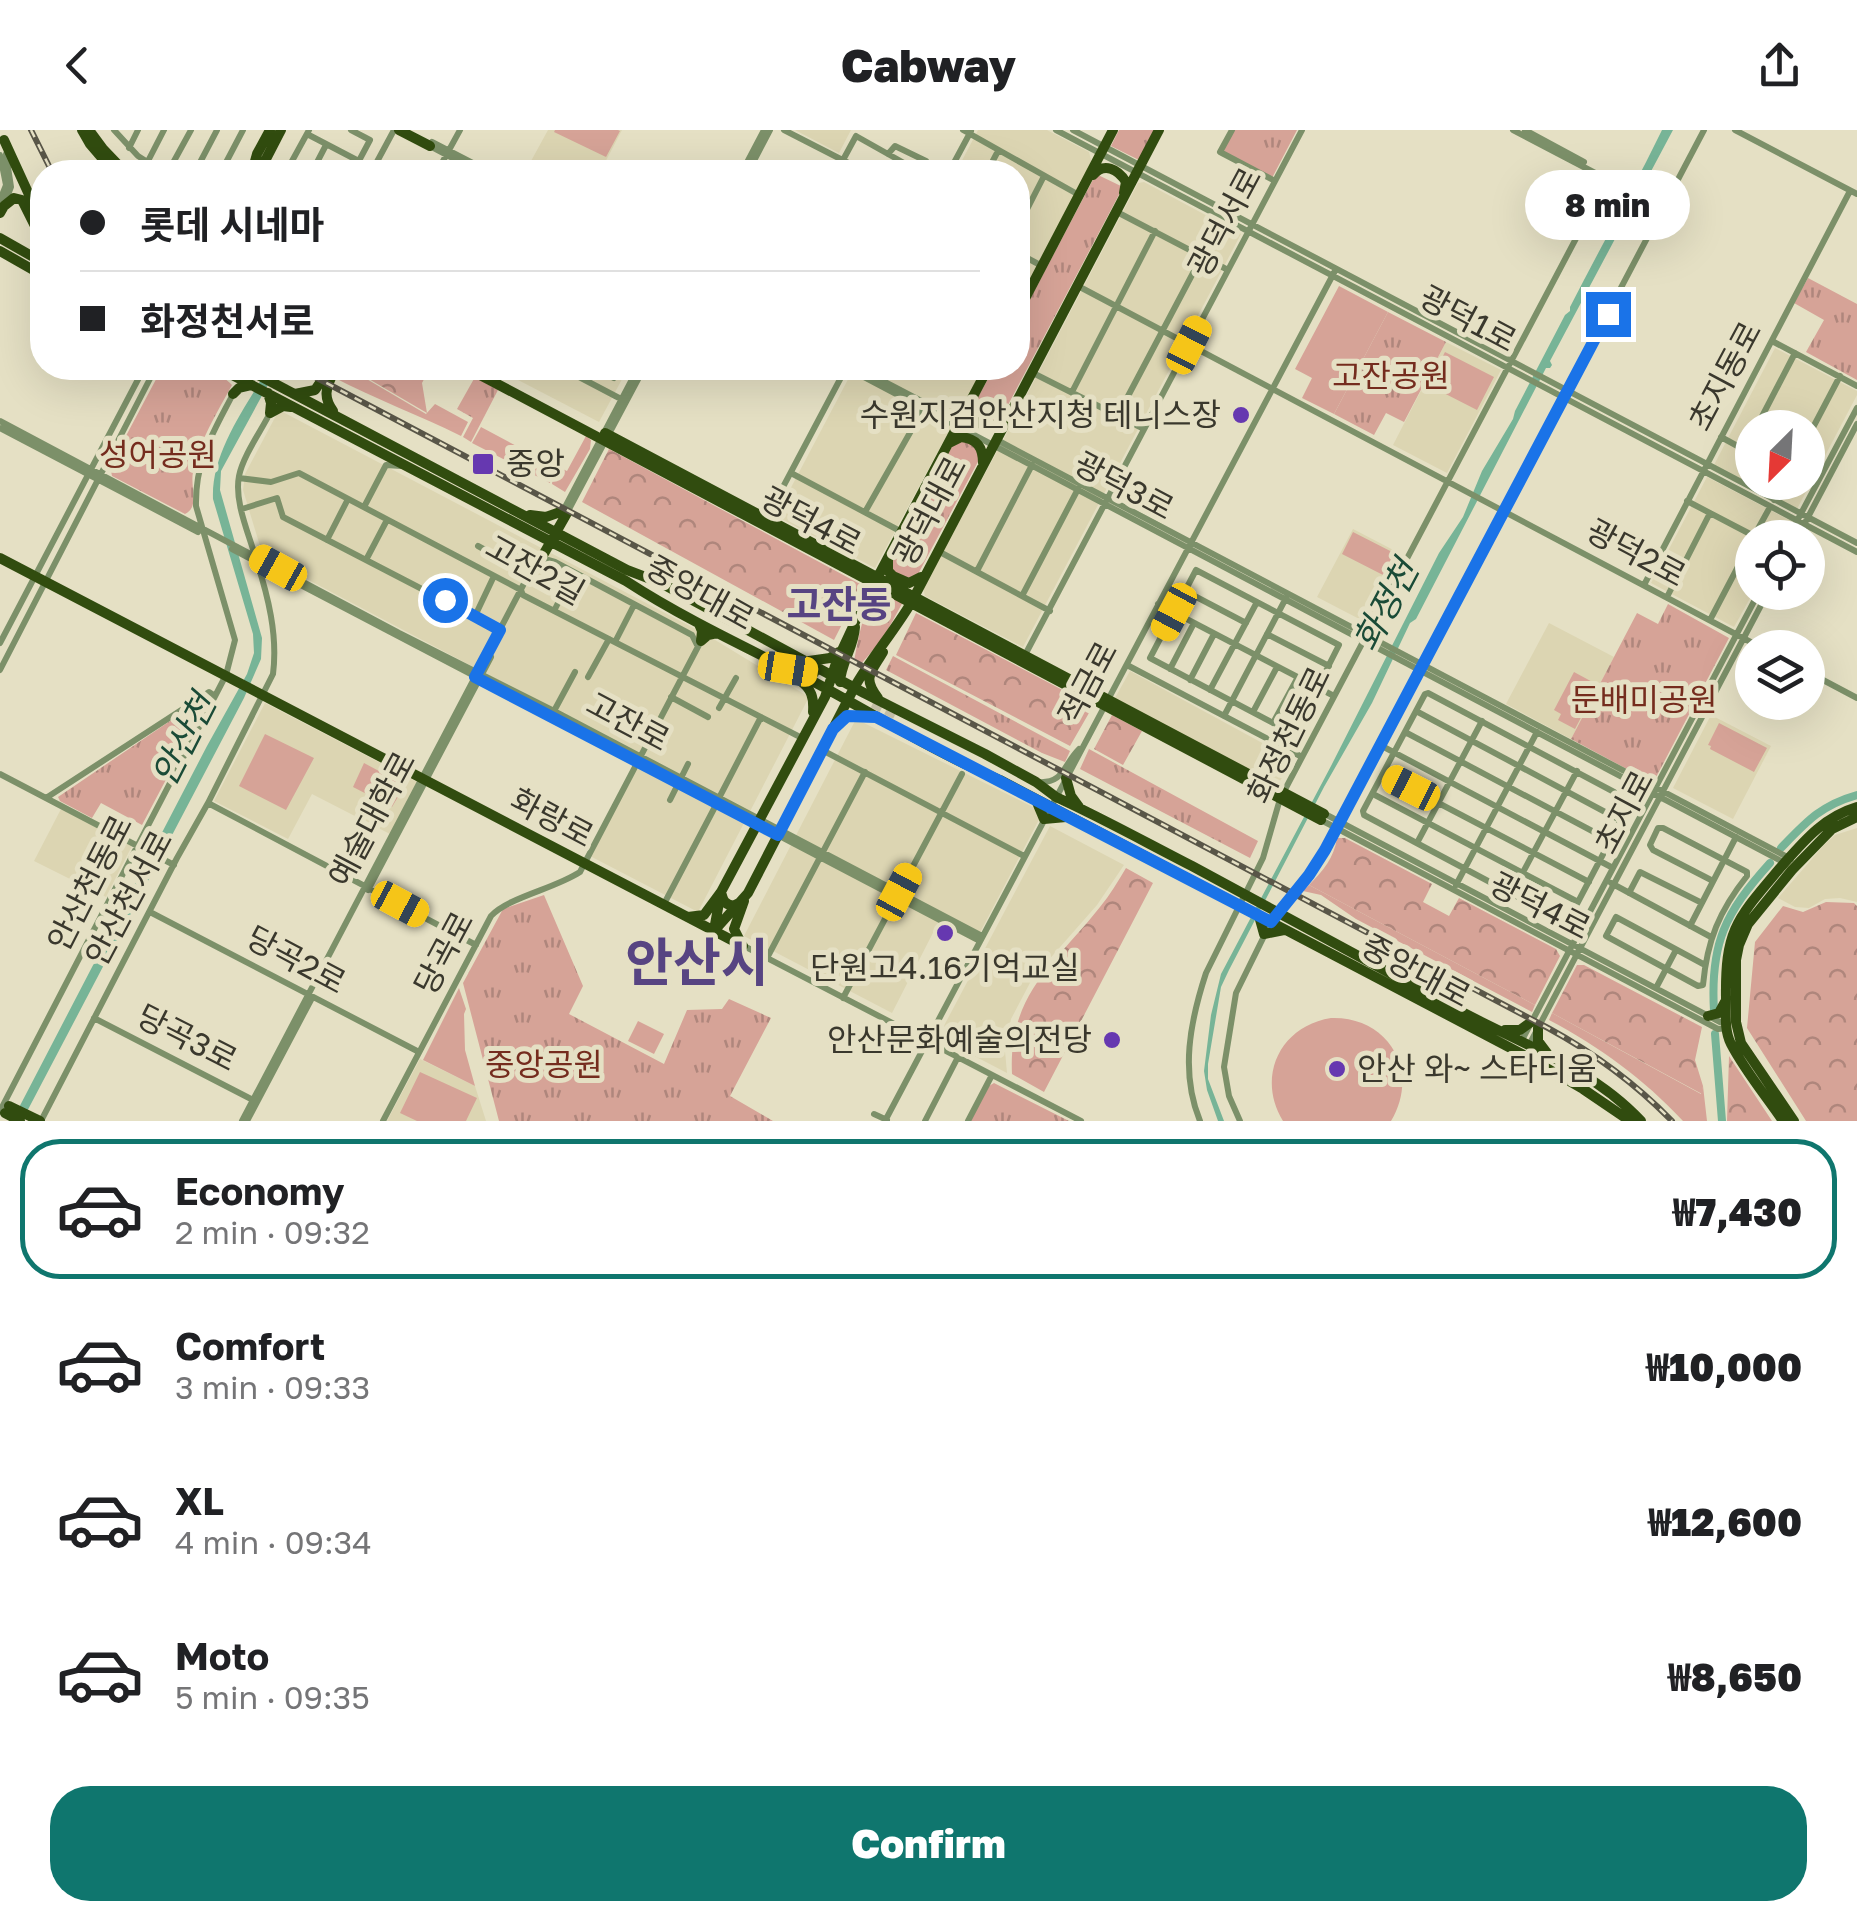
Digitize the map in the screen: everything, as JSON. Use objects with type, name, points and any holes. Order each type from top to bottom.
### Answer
[{"type":"main road","points":[[82,130],[104,160]]},
{"type":"main road","points":[[89,130],[114,160]]},
{"type":"main road","points":[[257,160],[270,130]]},
{"type":"main road","points":[[265,160],[282,130]]},
{"type":"main road","points":[[397,130],[431,144]]},
{"type":"main road","points":[[410,130],[431,144]]},
{"type":"main road","points":[[1030,289],[1114,130]]},
{"type":"main road","name":"광덕대로","points":[[1030,378],[1159,130]]},
{"type":"main road","points":[[4,133],[30,205]]},
{"type":"main road","points":[[1082,190],[1100,168],[1110,168],[1126,182],[1119,208]]},
{"type":"main road","points":[[1,206],[18,198],[30,207]]},
{"type":"main road","points":[[0,238],[30,255]]},
{"type":"main road","points":[[24,252],[30,251]]},
{"type":"main road","points":[[0,253],[30,269]]},
{"type":"main road","points":[[230,380],[234,394]]},
{"type":"main road","points":[[234,394],[248,380]]},
{"type":"main road","name":"중앙대로","points":[[251,380],[405,466],[520,520]]},
{"type":"main road","points":[[295,394],[315,390],[323,380]]},
{"type":"main road","points":[[330,380],[326,398],[337,416]]},
{"type":"main road","name":"광덕4로","points":[[490,380],[605,437]]},
{"type":"main road","name":"광덕4로","points":[[501,380],[1322,817]]},
{"type":"main road","name":"광덕대로","points":[[714,931],[721,892],[836,677],[843,647],[856,620],[982,380]]},
{"type":"main road","name":"광덕대로","points":[[714,931],[744,898],[854,688],[871,659],[894,632],[1029,380]]},
{"type":"main road","points":[[271,392],[270,412],[283,406],[294,407]]},
{"type":"main road","name":"중앙대로","points":[[271,392],[295,394],[337,416],[520,520],[547,545],[627,576],[661,582],[878,699],[896,715],[1034,780],[1069,817],[1245,902],[1274,909],[1487,1025],[1630,1121]]},
{"type":"main road","points":[[971,400],[974,420],[993,428],[1006,420]]},
{"type":"main road","points":[[947,444],[961,437],[978,444],[983,464]]},
{"type":"main road","points":[[520,520],[565,512]]},
{"type":"main road","points":[[547,545],[565,512]]},
{"type":"main road","points":[[565,512],[570,531],[582,545]]},
{"type":"main road","points":[[520,520],[552,552],[570,552]]},
{"type":"main road","name":"중앙대로","points":[[547,545],[582,545],[657,602],[1035,799],[1080,808],[1245,902],[1264,922],[1550,1058],[1616,1096],[1641,1121]]},
{"type":"main road","points":[[889,554],[888,571],[893,576],[909,583],[924,575]]},
{"type":"main road","name":"화랑로","points":[[0,558],[742,946]]},
{"type":"main road","points":[[627,576],[774,654]]},
{"type":"main road","name":"광덕4로","points":[[912,600],[1025,655],[1107,703]]},
{"type":"main road","points":[[856,620],[852,663],[861,668],[871,659]]},
{"type":"main road","points":[[698,623],[702,632],[699,644]]},
{"type":"main road","points":[[878,699],[869,679],[894,632]]},
{"type":"main road","points":[[699,644],[708,635],[718,633]]},
{"type":"main road","points":[[848,701],[836,677],[854,640]]},
{"type":"main road","points":[[809,662],[830,658],[843,647]]},
{"type":"main road","points":[[788,669],[815,672],[809,662]]},
{"type":"main road","points":[[788,669],[812,693],[813,716]]},
{"type":"main road","points":[[873,715],[868,709],[882,703],[1000,780]]},
{"type":"main road","points":[[813,716],[821,710],[829,712],[834,717],[833,729]]},
{"type":"main road","points":[[833,729],[847,716],[873,715]]},
{"type":"main road","points":[[896,715],[1044,790]]},
{"type":"main road","points":[[1066,778],[1071,796],[1080,808]]},
{"type":"main road","points":[[1035,799],[1044,819],[1069,817]]},
{"type":"main road","points":[[1783,1121],[1732,1044],[1739,944],[1754,915],[1810,834],[1842,811],[1857,806]]},
{"type":"main road","points":[[1794,1121],[1731,1025],[1726,1002],[1726,957],[1735,927],[1750,905],[1832,829],[1857,818]]},
{"type":"main road","points":[[746,844],[753,839],[760,841],[766,846],[767,855]]},
{"type":"main road","points":[[721,892],[727,905],[733,906],[744,898]]},
{"type":"main road","points":[[688,918],[704,915],[721,892]]},
{"type":"main road","points":[[742,946],[734,930],[744,898]]},
{"type":"main road","points":[[1708,1016],[1719,1013],[1726,1002]]},
{"type":"main road","points":[[1487,1025],[1513,1031],[1535,1025],[1538,1041],[1550,1058]]},
{"type":"main road","points":[[1593,1094],[1620,1121]]},
{"type":"main road","points":[[4,1107],[38,1120]]},
{"type":"main road","points":[[4,1107],[20,1121]]},
{"type":"street","points":[[114,130],[143,160]]},
{"type":"street","points":[[129,148],[138,130]]},
{"type":"street","points":[[149,160],[164,130]]},
{"type":"street","points":[[173,160],[191,130]]},
{"type":"street","points":[[201,160],[217,130],[237,140]]},
{"type":"street","points":[[227,160],[243,130]]},
{"type":"street","points":[[351,130],[370,140],[360,160]]},
{"type":"street","points":[[379,160],[397,130]]},
{"type":"street","points":[[445,160],[460,130]]},
{"type":"street","points":[[751,160],[767,130]]},
{"type":"street","points":[[784,130],[843,160],[856,133],[899,160]]},
{"type":"street","name":"광덕1로","points":[[1056,130],[1103,150]]},
{"type":"street","name":"광덕1로","points":[[1072,130],[1139,170],[1772,503],[1857,552]]},
{"type":"street","points":[[1232,130],[1220,152],[1275,180]]},
{"type":"street","name":"광덕서로","points":[[1025,655],[1302,130]]},
{"type":"street","points":[[1513,130],[1608,177]]},
{"type":"street","points":[[1525,130],[1664,206]]},
{"type":"street","points":[[1240,1121],[1226,1083],[1225,1056],[1236,993],[1264,922],[1318,863],[1704,130]]},
{"type":"street","points":[[1735,130],[1853,192]]},
{"type":"street","points":[[955,160],[968,131],[1015,160]]},
{"type":"street","points":[[293,160],[308,132],[355,160]]},
{"type":"street","points":[[1,206],[11,186],[4,133]]},
{"type":"street","points":[[318,160],[326,144]]},
{"type":"street","points":[[431,144],[463,160]]},
{"type":"street","points":[[888,154],[895,146],[924,160]]},
{"type":"street","points":[[993,160],[998,151]]},
{"type":"street","points":[[448,153],[459,160]]},
{"type":"street","points":[[0,155],[6,179],[1,206]]},
{"type":"street","points":[[1030,168],[1082,190]]},
{"type":"street","points":[[1030,203],[1044,176]]},
{"type":"street","name":"화정천동로","points":[[1200,1121],[1188,1076],[1189,1045],[1206,973],[1245,902],[1302,757],[1608,177]]},
{"type":"street","name":"초지동로","points":[[1644,585],[1853,192]]},
{"type":"street","points":[[1119,208],[1228,270]]},
{"type":"street","points":[[1072,392],[1156,231]]},
{"type":"street","points":[[1118,416],[1202,256]]},
{"type":"street","points":[[1030,260],[1042,266]]},
{"type":"street","name":"적금로","points":[[886,1121],[1335,272]]},
{"type":"street","points":[[1078,286],[1447,482]]},
{"type":"street","points":[[1772,341],[1857,386]]},
{"type":"street","points":[[1765,410],[1795,353]]},
{"type":"street","points":[[1033,373],[1144,429]]},
{"type":"street","points":[[1822,410],[1840,376]]},
{"type":"street","points":[[0,643],[88,471],[146,380]]},
{"type":"street","points":[[0,670],[148,380]]},
{"type":"street","points":[[586,380],[624,400]]},
{"type":"street","points":[[606,391],[613,380]]},
{"type":"street","points":[[565,512],[635,380]]},
{"type":"street","points":[[765,521],[840,380]]},
{"type":"street","name":"광덕3로","points":[[870,380],[958,423]]},
{"type":"street","name":"광덕3로","points":[[880,380],[1420,667]]},
{"type":"street","name":"안산천동로","points":[[4,1107],[141,847],[215,696],[230,677],[235,640],[209,535],[196,506],[196,478],[234,394]]},
{"type":"street","points":[[864,512],[924,408]]},
{"type":"street","points":[[1802,519],[1857,408]]},
{"type":"street","points":[[239,478],[270,412]]},
{"type":"street","points":[[1802,519],[1857,424]]},
{"type":"street","points":[[0,425],[180,516],[209,535]]},
{"type":"street","points":[[1722,437],[1735,445]]},
{"type":"street","name":"광덕3로","points":[[994,442],[1078,490],[1106,501]]},
{"type":"street","points":[[364,508],[386,465],[405,466]]},
{"type":"street","points":[[977,571],[1032,465]]},
{"type":"street","name":"고잔2길","points":[[239,478],[271,482],[299,473],[554,611],[802,738]]},
{"type":"street","points":[[790,473],[900,532]]},
{"type":"street","points":[[100,477],[253,558]]},
{"type":"street","name":"안산천서로","points":[[38,1120],[150,912],[171,863],[208,803],[272,674],[276,652],[272,619],[253,558],[239,478]]},
{"type":"street","points":[[271,482],[283,517],[500,630]]},
{"type":"street","name":"광덕2로","points":[[1447,482],[1735,633]]},
{"type":"street","points":[[1022,596],[1078,490]]},
{"type":"street","points":[[242,509],[277,498]]},
{"type":"street","points":[[328,540],[348,499]]},
{"type":"street","points":[[1763,520],[1774,500]]},
{"type":"street","points":[[1687,501],[1735,528]]},
{"type":"street","points":[[180,516],[191,514],[196,506]]},
{"type":"street","points":[[1667,597],[1710,513]]},
{"type":"street","name":"광덕1로","points":[[1802,519],[1857,543]]},
{"type":"street","points":[[366,560],[388,520]]},
{"type":"street","points":[[547,545],[551,561],[692,635],[699,644],[586,864]]},
{"type":"street","name":"예술대학로","points":[[478,676],[547,545]]},
{"type":"street","name":"예술대학로","points":[[245,1121],[547,545]]},
{"type":"street","points":[[478,546],[529,574]]},
{"type":"street","points":[[937,551],[1050,610]]},
{"type":"street","name":"고잔로","points":[[253,558],[981,938]]},
{"type":"street","name":"고잔로","points":[[253,558],[478,676]]},
{"type":"street","points":[[1196,570],[1339,646],[1294,734],[1150,658],[1186,591],[1196,570]]},
{"type":"street","points":[[554,611],[573,572]]},
{"type":"street","points":[[1710,620],[1735,572]]},
{"type":"street","points":[[264,589],[270,580],[283,576]]},
{"type":"street","points":[[474,616],[494,576]]},
{"type":"street","points":[[1186,591],[1246,623]]},
{"type":"street","points":[[1224,716],[1287,597]]},
{"type":"street","points":[[1210,690],[1257,602]]},
{"type":"street","points":[[1158,604],[1334,696]]},
{"type":"street","points":[[588,677],[634,605]]},
{"type":"street","points":[[1170,669],[1194,623]]},
{"type":"street","points":[[1190,680],[1214,634]]},
{"type":"street","points":[[1268,634],[1329,666]]},
{"type":"street","name":"초지로","points":[[1522,1048],[1735,646]]},
{"type":"street","points":[[1127,665],[1302,757]]},
{"type":"street","points":[[1253,712],[1277,666]]},
{"type":"street","points":[[1420,667],[1791,864]]},
{"type":"street","points":[[553,714],[575,672]]},
{"type":"street","points":[[1273,723],[1298,677]]},
{"type":"street","points":[[719,708],[736,678]]},
{"type":"street","points":[[1825,681],[1857,698]]},
{"type":"street","points":[[46,798],[209,692],[215,696]]},
{"type":"street","points":[[1428,692],[1482,721],[1629,798],[1622,821],[1568,921],[1364,815],[1424,694],[1428,692]]},
{"type":"street","points":[[671,697],[708,716]]},
{"type":"street","points":[[1416,712],[1622,821]]},
{"type":"street","points":[[664,905],[761,717]]},
{"type":"street","points":[[1417,843],[1482,721]]},
{"type":"street","points":[[1456,886],[1538,729]]},
{"type":"street","points":[[1405,732],[1611,841]]},
{"type":"street","name":"적금로","points":[[1034,780],[1055,780],[1086,740]]},
{"type":"street","points":[[1379,744],[1612,868]]},
{"type":"street","points":[[822,750],[1024,856]]},
{"type":"street","points":[[959,761],[962,774]]},
{"type":"street","points":[[670,800],[688,764]]},
{"type":"street","points":[[843,998],[962,774],[974,769]]},
{"type":"street","points":[[1512,893],[1576,771]]},
{"type":"street","points":[[767,958],[866,772]]},
{"type":"street","points":[[0,774],[171,863]]},
{"type":"street","points":[[1383,774],[1589,882]]},
{"type":"street","points":[[1659,792],[1791,864]]},
{"type":"street","name":"초지로","points":[[1610,883],[1612,868],[1659,792]]},
{"type":"street","points":[[1372,794],[1578,902]]},
{"type":"street","points":[[208,803],[476,945]]},
{"type":"street","name":"광덕4로","points":[[1322,817],[1575,949],[1718,1029],[1731,1025]]},
{"type":"street","points":[[1705,965],[1616,917],[1606,936],[1698,986],[1703,985],[1711,937],[1747,872],[1658,828],[1650,844],[1653,850],[1713,881]]},
{"type":"street","points":[[1690,926],[1736,837]]},
{"type":"street","name":"당곡로","points":[[383,1121],[490,916],[499,908],[568,880],[586,864]]},
{"type":"street","points":[[1630,893],[1640,872],[1702,904]]},
{"type":"street","points":[[1610,883],[1711,937]]},
{"type":"street","name":"당곡2로","points":[[150,912],[419,1052]]},
{"type":"street","name":"화랑로","points":[[742,946],[1081,1121]]},
{"type":"street","name":"광덕4로","points":[[1575,949],[1731,1025]]},
{"type":"street","points":[[1656,988],[1676,950]]},
{"type":"street","name":"당곡3로","points":[[94,1018],[255,1102]]},
{"type":"street","points":[[924,1121],[958,1057]]},
{"type":"street","points":[[968,1121],[992,1075]]},
{"type":"street","points":[[874,1114],[886,1121]]},
{"type":"shaded area","points":[[548,130],[622,130],[606,160],[532,160]]},
{"type":"shaded area","points":[[795,130],[851,130],[839,153]]},
{"type":"shaded area","points":[[978,130],[1047,130],[1089,152],[1090,168],[1030,280],[1030,160],[962,160]]},
{"type":"shaded area","points":[[1662,130],[1673,130],[1221,987],[1208,1064],[1208,1079],[1224,1121],[1218,1121],[1204,1071],[1221,974]]},
{"type":"shaded area","points":[[1144,182],[1241,234],[1023,647],[925,596],[923,588],[1138,183]]},
{"type":"shaded area","points":[[1446,342],[1501,370],[1447,473],[1393,445]]},
{"type":"shaded area","points":[[1775,348],[1857,391],[1825,456],[1825,410],[1743,410]]},
{"type":"shaded area","points":[[261,380],[270,380],[221,471],[220,490],[262,638],[261,659],[22,1121],[12,1121],[247,674],[254,653],[253,634],[213,499],[218,464],[232,430]]},
{"type":"shaded area","points":[[518,380],[622,380],[599,422]]},
{"type":"shaded area","points":[[848,380],[977,380],[875,568],[776,516]]},
{"type":"shaded area","points":[[279,410],[707,635],[809,697],[698,912],[590,856],[642,756],[263,556],[243,490],[245,474]]},
{"type":"shaded area","points":[[1735,425],[1735,476],[1714,465]]},
{"type":"shaded area","points":[[1707,477],[1735,492],[1735,500],[1751,500],[1789,520],[1735,520],[1735,610],[1744,610],[1734,627],[1651,583]]},
{"type":"shaded area","points":[[1780,500],[1802,500],[1797,509]]},
{"type":"shaded area","points":[[1353,529],[1403,555],[1367,623],[1317,597]]},
{"type":"shaded area","points":[[1549,623],[1614,657],[1571,739],[1506,704]]},
{"type":"shaded area","points":[[1130,671],[1292,759],[1278,785],[1115,698]]},
{"type":"shaded area","points":[[265,703],[417,782],[390,834],[312,794],[288,839],[214,801]]},
{"type":"shaded area","points":[[1711,715],[1771,746],[1733,819],[1673,788]]},
{"type":"shaded area","points":[[856,719],[1043,812],[975,942],[938,923],[892,1013],[744,936]]},
{"type":"shaded area","points":[[61,809],[132,846],[106,897],[34,861]]},
{"type":"shaded area","points":[[1050,826],[1124,865],[1097,905],[1032,979],[1011,1019],[1005,1051],[1007,1073],[938,1037]]},
{"type":"shaded area","points":[[1857,828],[1857,902],[1825,899],[1809,908],[1795,907],[1778,898],[1835,835]]},
{"type":"shaded area","points":[[420,1059],[475,1086],[486,1121],[387,1121]]},
{"type":"green space","points":[[555,130],[618,130],[620,131],[606,157]]},
{"type":"green space","points":[[1119,130],[1154,130],[1139,160],[1111,146]]},
{"type":"green space","points":[[1234,130],[1297,130],[1272,178],[1222,152]]},
{"type":"green space","points":[[1096,174],[1123,187],[1030,363],[1030,299]]},
{"type":"green space","points":[[1808,278],[1857,304],[1857,380],[1806,352],[1824,320],[1794,303]]},
{"type":"green space","points":[[1339,286],[1388,312],[1334,414],[1302,398],[1312,378],[1295,369]]},
{"type":"green space","name":"고잔공원","points":[[1388,312],[1446,342],[1404,422],[1386,413],[1374,435],[1334,414]]},
{"type":"green space","points":[[1445,352],[1494,377],[1477,410],[1428,385]]},
{"type":"green space","name":"성어공원","points":[[156,380],[226,380],[232,385],[200,449],[193,472],[190,511],[185,514],[112,476],[110,466]]},
{"type":"green space","points":[[339,380],[368,380],[426,414],[435,404],[468,422],[461,436]]},
{"type":"green space","points":[[371,380],[424,380],[427,413]]},
{"type":"green space","points":[[473,380],[498,390],[471,442],[463,437],[473,418],[457,409]]},
{"type":"green space","points":[[987,380],[1021,380],[999,422],[971,410]]},
{"type":"green space","points":[[481,427],[552,465],[550,483],[472,443]]},
{"type":"green space","points":[[586,436],[591,440],[590,449],[565,492],[552,484],[554,465],[567,471]]},
{"type":"green space","points":[[964,439],[978,446],[981,456],[915,579],[894,574],[890,565],[954,443]]},
{"type":"green space","points":[[609,449],[862,585],[834,640],[582,502]]},
{"type":"green space","points":[[1353,532],[1400,556],[1390,576],[1342,554]]},
{"type":"green space","points":[[876,589],[903,602],[882,640],[860,665],[854,661],[858,642]]},
{"type":"green space","name":"둔배미공원","points":[[1668,604],[1729,638],[1653,783],[1571,739],[1637,613],[1658,624]]},
{"type":"green space","points":[[916,613],[1093,706],[1070,746],[896,655]]},
{"type":"green space","points":[[893,656],[1070,751],[1065,762],[886,670]]},
{"type":"green space","points":[[1574,672],[1598,685],[1575,729],[1558,720],[1561,714],[1554,710]]},
{"type":"green space","points":[[201,700],[207,702],[142,825],[101,803],[92,818],[60,801],[58,797]]},
{"type":"green space","points":[[1112,715],[1142,731],[1123,765],[1094,749]]},
{"type":"green space","points":[[1719,723],[1767,748],[1754,772],[1710,749],[1708,745]]},
{"type":"green space","points":[[265,734],[314,758],[286,810],[239,786]]},
{"type":"green space","points":[[1089,749],[1258,841],[1250,858],[1080,769]]},
{"type":"green space","points":[[364,763],[405,785],[392,807],[353,787]]},
{"type":"green space","points":[[1337,838],[1345,838],[1432,884],[1423,902],[1449,916],[1459,898],[1556,949],[1560,956],[1535,1005],[1309,885],[1327,864]]},
{"type":"green space","points":[[1126,868],[1153,883],[1044,1092],[1012,1074],[1018,1022],[1038,982],[1104,902]]},
{"type":"green space","points":[[1309,885],[1535,1005],[1532,1012],[1356,919],[1321,895],[1303,891]]},
{"type":"green space","name":"중앙공원","points":[[544,895],[583,986],[569,1014],[664,1064],[687,1010],[722,1009],[729,999],[771,1018],[730,1096],[773,1121],[499,1121],[463,983],[503,909]]},
{"type":"green space","points":[[1826,902],[1857,906],[1857,1121],[1806,1121],[1747,1028],[1755,942],[1783,906],[1803,912]]},
{"type":"green space","points":[[1577,965],[1584,965],[1702,1027],[1695,1060],[1702,1094],[1552,1013]]},
{"type":"green space","points":[[459,988],[466,1009],[465,1050],[475,1086],[423,1060]]},
{"type":"green space","points":[[1552,1013],[1701,1094],[1703,1086],[1707,1121],[1683,1121],[1620,1065],[1549,1020]]},
{"type":"green space","name":"안산 와~ 스타디움","points":[[1331,1018],[1369,1026],[1394,1050],[1402,1084],[1391,1121],[1283,1121],[1272,1087],[1278,1056],[1298,1031]]},
{"type":"green space","points":[[638,1021],[664,1034],[654,1054],[628,1041]]},
{"type":"green space","points":[[1729,1056],[1772,1121],[1727,1121]]},
{"type":"green space","points":[[420,1072],[477,1098],[466,1121],[417,1121],[400,1113]]},
{"type":"green space","points":[[994,1083],[1069,1121],[970,1121]]},
{"type":"waterway","points":[[1781,848],[1824,809],[1857,795]]},
{"type":"waterway","points":[[1714,1011],[1715,966],[1724,930],[1731,914],[1770,863]]},
{"type":"waterway","points":[[1715,1034],[1722,1121]]},
{"type":"tunnel","points":[[775,651],[814,672]]},
{"type":"tunnel","points":[[873,703],[899,716]]},
{"type":"railway","points":[[31,130],[46,160]]},
{"type":"railway","points":[[321,380],[1548,1028],[1613,1070],[1672,1121]]},
{"type":"place","name":"수원지검안산지청 테니스장","points":[[1241,415]]},
{"type":"place","name":"중앙","points":[[483,464]]},
{"type":"place","name":"단원고4.16기억교실","points":[[945,933]]},
{"type":"place","name":"안산문화예술의전당","points":[[1112,1040]]},
{"type":"place","name":"안산 와~ 스타디움","points":[[1337,1069]]},
{"type":"district","name":"고잔동","points":[[839,605]]},
{"type":"district","name":"안산시","points":[[697,963]]},
{"type":"route","points":[[445,600],[500,630],[475,677],[778,835],[833,729],[847,716],[876,717],[1271,922],[1325,850],[1608,314]]},
{"type":"water label","name":"화정천","points":[[1386,606]]},
{"type":"water label","name":"안산천","points":[[184,740]]}]
